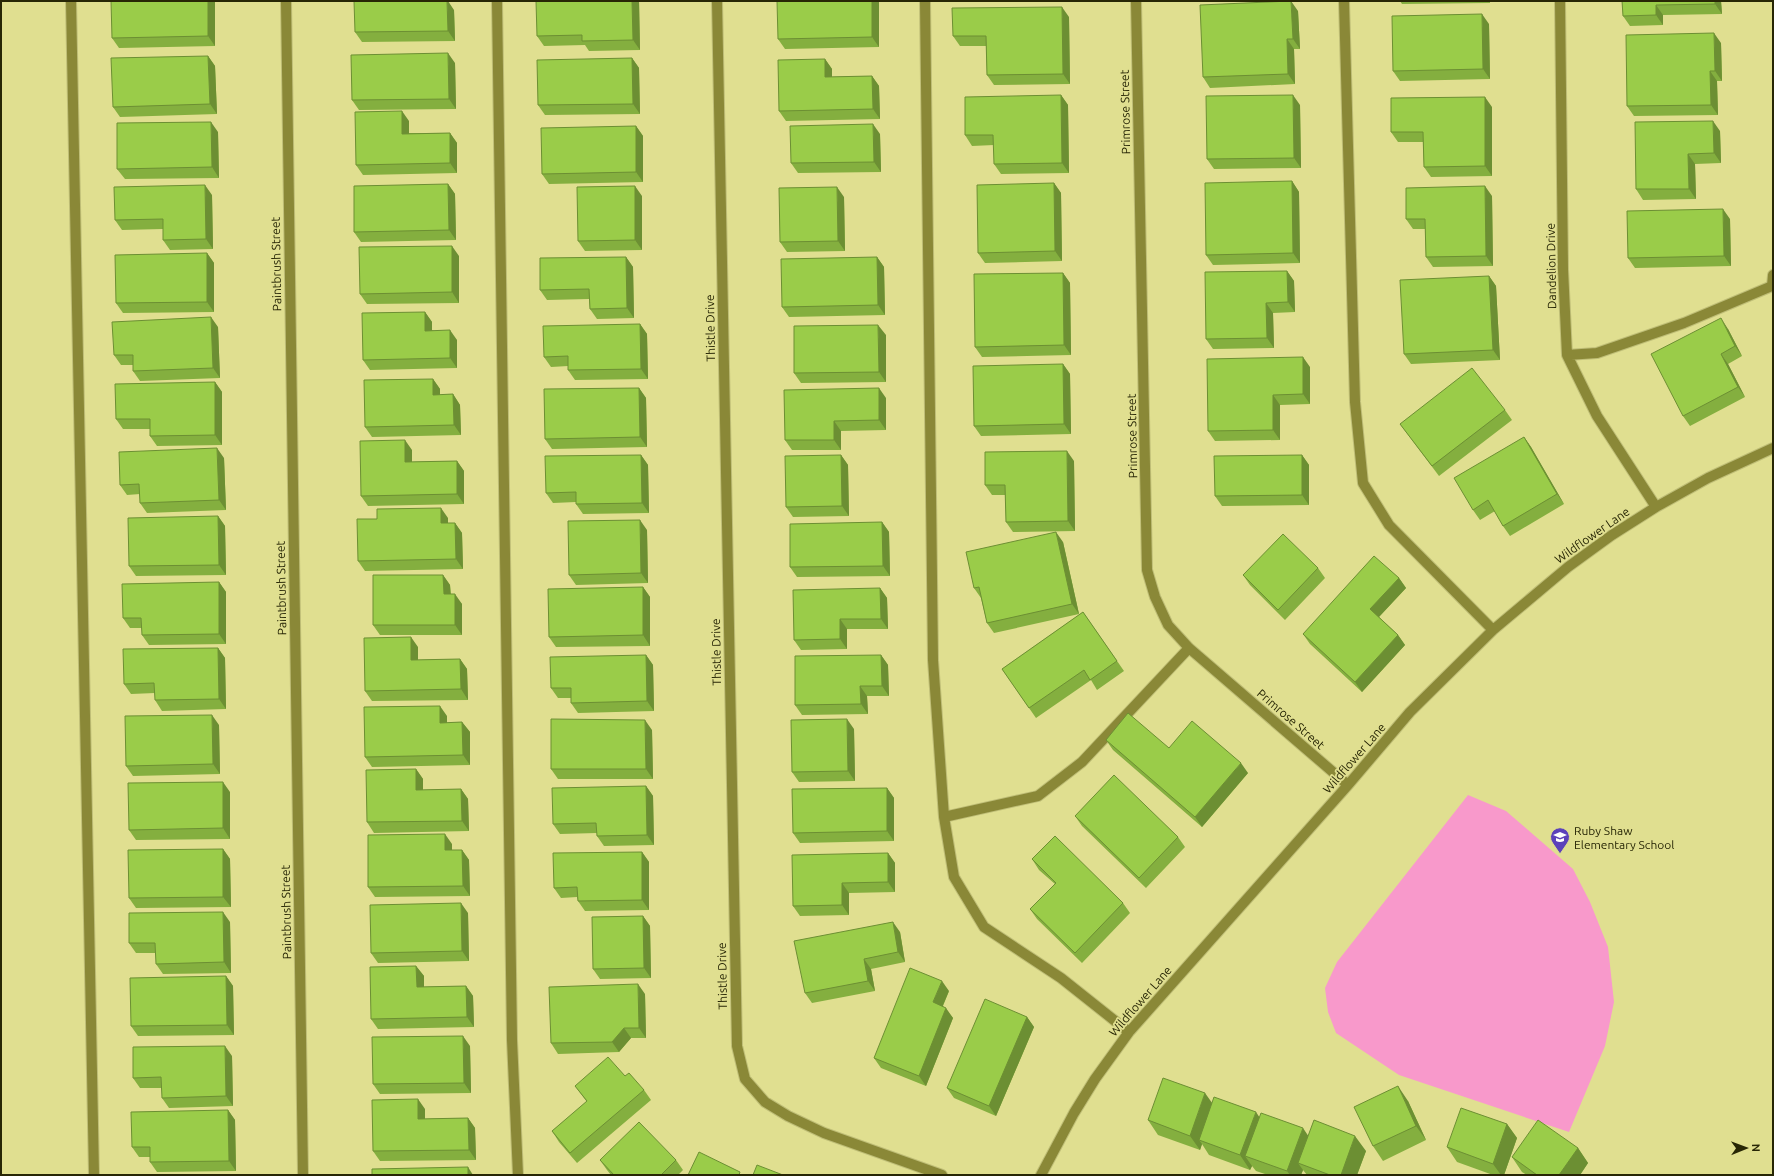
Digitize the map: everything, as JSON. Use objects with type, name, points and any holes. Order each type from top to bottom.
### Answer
[{"type":"street","points":[[72,1],[94,1175]]},
{"type":"street","name":"Paintbrush Street","points":[[286,1],[303,1175]]},
{"type":"street","points":[[497,1],[512,1040],[518,1175]]},
{"type":"street","name":"Thistle Drive","points":[[717,1],[737,1046],[745,1079],[765,1102],[788,1116],[824,1133],[942,1175]]},
{"type":"street","points":[[926,1],[933,660],[944,817],[954,877],[984,926],[1060,978],[1129,1032]]},
{"type":"street","name":"Primrose Street","points":[[1136,1],[1147,570],[1155,597],[1168,625],[1188,648],[1348,785]]},
{"type":"street","points":[[1344,1],[1355,402],[1363,483],[1388,525],[1493,630]]},
{"type":"street","name":"Dandelion Drive","points":[[1560,1],[1563,269],[1567,355],[1597,416],[1656,507]]},
{"type":"street","points":[[1567,355],[1597,353],[1684,323],[1772,286],[1773,275]]},
{"type":"street","name":"Wildflower Lane","points":[[1040,1175],[1074,1113],[1095,1079],[1129,1032],[1348,785],[1410,712],[1493,630],[1568,567],[1612,535],[1656,507],[1708,478],[1773,448]]},
{"type":"street","points":[[944,817],[1038,796],[1082,762],[1188,648]]},
{"type":"shaded area","points":[[1468,795],[1506,811],[1573,869],[1590,902],[1608,947],[1614,1002],[1605,1046],[1569,1132],[1399,1075],[1336,1033],[1328,1012],[1325,988],[1337,962]]},
{"type":"building","points":[[111,1],[208,1],[208,36],[112,38]]},
{"type":"building","points":[[354,1],[447,1],[448,31],[355,32]]},
{"type":"building","points":[[536,1],[632,1],[633,40],[582,41],[582,35],[537,36]]},
{"type":"building","points":[[777,1],[872,1],[872,37],[778,39]]},
{"type":"building","points":[[1291,1],[1293,39],[1287,39],[1288,74],[1203,77],[1200,5]]},
{"type":"building","points":[[1622,1],[1715,1],[1715,4],[1656,5],[1656,15],[1623,16]]},
{"type":"building","points":[[1062,7],[1063,74],[987,75],[986,36],[953,36],[952,8]]},
{"type":"building","points":[[1482,14],[1483,69],[1393,71],[1392,16]]},
{"type":"building","points":[[1714,33],[1715,71],[1710,71],[1711,105],[1627,106],[1626,35]]},
{"type":"building","points":[[448,53],[449,99],[352,100],[351,55]]},
{"type":"building","points":[[208,56],[210,104],[113,107],[111,58]]},
{"type":"building","points":[[632,58],[633,104],[538,105],[537,60]]},
{"type":"building","points":[[825,59],[825,77],[872,76],[873,109],[779,111],[778,60]]},
{"type":"building","points":[[1061,95],[1062,163],[994,164],[993,135],[965,135],[965,97]]},
{"type":"building","points":[[1293,95],[1294,158],[1207,159],[1206,96]]},
{"type":"building","points":[[1485,97],[1485,166],[1424,167],[1423,132],[1391,132],[1391,98]]},
{"type":"building","points":[[402,111],[402,134],[450,133],[450,163],[356,165],[355,112]]},
{"type":"building","points":[[1713,121],[1714,153],[1688,154],[1689,189],[1636,189],[1635,122]]},
{"type":"building","points":[[211,122],[212,167],[117,169],[117,123]]},
{"type":"building","points":[[873,124],[874,162],[791,163],[790,126]]},
{"type":"building","points":[[636,126],[636,172],[542,174],[541,128]]},
{"type":"building","points":[[1292,181],[1293,253],[1206,255],[1205,183]]},
{"type":"building","points":[[1054,183],[1055,251],[978,253],[977,185]]},
{"type":"building","points":[[448,184],[449,230],[354,232],[354,186]]},
{"type":"building","points":[[205,185],[206,239],[163,240],[163,219],[115,220],[114,187]]},
{"type":"building","points":[[635,186],[635,240],[578,241],[577,187]]},
{"type":"building","points":[[1485,186],[1486,256],[1426,257],[1425,219],[1406,219],[1406,188]]},
{"type":"building","points":[[837,187],[838,241],[780,242],[779,188]]},
{"type":"building","points":[[1723,209],[1724,256],[1628,258],[1627,211]]},
{"type":"building","points":[[452,246],[452,292],[360,294],[359,247]]},
{"type":"building","points":[[207,253],[207,302],[116,303],[115,255]]},
{"type":"building","points":[[626,257],[627,308],[590,309],[589,289],[540,290],[540,258]]},
{"type":"building","points":[[877,257],[878,305],[782,307],[781,259]]},
{"type":"building","points":[[1287,271],[1288,302],[1266,303],[1267,338],[1206,339],[1205,272]]},
{"type":"building","points":[[1063,273],[1064,345],[975,347],[974,274]]},
{"type":"building","points":[[1489,276],[1493,350],[1404,354],[1400,280]]},
{"type":"building","points":[[425,312],[425,331],[450,330],[450,358],[363,360],[362,313]]},
{"type":"building","points":[[211,317],[213,368],[133,371],[133,355],[114,355],[112,322]]},
{"type":"building","points":[[1721,318],[1735,346],[1721,354],[1738,387],[1683,416],[1651,354]]},
{"type":"building","points":[[640,324],[641,369],[568,370],[568,356],[544,357],[543,326]]},
{"type":"building","points":[[878,325],[879,372],[794,373],[794,326]]},
{"type":"building","points":[[1303,357],[1303,394],[1273,395],[1273,430],[1208,431],[1207,359]]},
{"type":"building","points":[[1063,364],[1064,424],[974,426],[973,366]]},
{"type":"building","points":[[1472,368],[1505,410],[1432,466],[1400,424]]},
{"type":"building","points":[[433,379],[433,395],[453,394],[454,425],[365,427],[364,380]]},
{"type":"building","points":[[215,382],[215,435],[150,436],[150,419],[116,419],[115,384]]},
{"type":"building","points":[[639,388],[640,437],[545,439],[544,389]]},
{"type":"building","points":[[879,388],[879,420],[834,421],[834,440],[785,440],[784,390]]},
{"type":"building","points":[[1524,437],[1557,494],[1503,526],[1488,500],[1473,510],[1454,478]]},
{"type":"building","points":[[405,440],[405,462],[457,461],[457,494],[361,496],[360,441]]},
{"type":"building","points":[[217,448],[219,500],[140,503],[139,484],[120,485],[119,452]]},
{"type":"building","points":[[1067,451],[1068,521],[1006,522],[1005,485],[985,485],[985,452]]},
{"type":"building","points":[[641,455],[642,503],[576,504],[576,492],[546,493],[545,456]]},
{"type":"building","points":[[841,455],[842,506],[786,507],[785,456]]},
{"type":"building","points":[[1302,455],[1302,495],[1215,496],[1214,456]]},
{"type":"building","points":[[441,508],[441,523],[455,523],[456,559],[358,561],[357,519],[377,519],[377,509]]},
{"type":"building","points":[[218,516],[219,565],[129,566],[128,518]]},
{"type":"building","points":[[640,520],[641,573],[569,575],[568,521]]},
{"type":"building","points":[[882,522],[883,566],[790,567],[790,524]]},
{"type":"building","points":[[1056,532],[1072,604],[987,623],[979,587],[974,588],[966,552]]},
{"type":"building","points":[[1283,534],[1318,568],[1278,610],[1243,575]]},
{"type":"building","points":[[1374,556],[1399,578],[1370,609],[1398,635],[1355,682],[1303,634]]},
{"type":"building","points":[[373,575],[443,575],[444,594],[455,594],[455,625],[373,625]]},
{"type":"building","points":[[219,582],[219,634],[142,635],[141,618],[123,618],[122,584]]},
{"type":"building","points":[[643,587],[643,635],[549,637],[548,589]]},
{"type":"building","points":[[880,588],[881,619],[840,619],[840,639],[794,640],[793,590]]},
{"type":"building","points":[[1083,612],[1117,661],[1090,680],[1084,670],[1029,708],[1002,669]]},
{"type":"building","points":[[411,637],[411,660],[460,659],[461,689],[365,691],[364,638]]},
{"type":"building","points":[[218,648],[219,699],[155,700],[154,683],[124,684],[123,649]]},
{"type":"building","points":[[646,655],[647,701],[571,703],[571,688],[551,688],[550,657]]},
{"type":"building","points":[[881,655],[882,686],[860,686],[861,704],[795,705],[795,656]]},
{"type":"building","points":[[440,706],[440,723],[462,722],[463,755],[365,757],[364,707]]},
{"type":"building","points":[[1128,713],[1169,748],[1192,721],[1241,763],[1195,817],[1106,740]]},
{"type":"building","points":[[212,715],[213,764],[126,766],[125,716]]},
{"type":"building","points":[[551,719],[645,720],[646,769],[551,769]]},
{"type":"building","points":[[847,719],[848,771],[792,772],[791,720]]},
{"type":"building","points":[[416,769],[416,790],[461,789],[462,821],[367,822],[366,770]]},
{"type":"building","points":[[1114,775],[1178,837],[1139,878],[1075,816]]},
{"type":"building","points":[[223,782],[223,828],[129,830],[128,783]]},
{"type":"building","points":[[646,786],[647,835],[597,836],[596,823],[553,824],[552,788]]},
{"type":"building","points":[[887,788],[887,831],[793,833],[792,789]]},
{"type":"building","points":[[445,834],[445,850],[462,850],[463,886],[368,887],[368,835]]},
{"type":"building","points":[[1055,836],[1123,903],[1075,953],[1030,909],[1056,883],[1032,859]]},
{"type":"building","points":[[223,849],[223,897],[129,898],[128,850]]},
{"type":"building","points":[[642,852],[642,900],[578,901],[577,887],[554,888],[553,853]]},
{"type":"building","points":[[888,853],[888,882],[842,883],[842,905],[793,906],[792,855]]},
{"type":"building","points":[[461,903],[462,951],[371,953],[370,905]]},
{"type":"building","points":[[223,912],[224,962],[156,964],[155,943],[129,943],[129,913]]},
{"type":"building","points":[[643,916],[644,968],[593,969],[592,917]]},
{"type":"building","points":[[893,922],[898,952],[864,959],[868,981],[805,993],[794,941]]},
{"type":"building","points":[[416,966],[417,987],[466,986],[467,1017],[371,1019],[370,967]]},
{"type":"building","points":[[910,968],[942,981],[933,1002],[946,1008],[919,1076],[874,1058]]},
{"type":"building","points":[[226,976],[227,1025],[131,1026],[130,978]]},
{"type":"building","points":[[638,984],[639,1028],[624,1028],[612,1042],[551,1043],[549,987]]},
{"type":"building","points":[[985,999],[1027,1017],[989,1106],[947,1088]]},
{"type":"building","points":[[463,1036],[464,1083],[373,1084],[372,1037]]},
{"type":"building","points":[[225,1046],[226,1096],[162,1098],[161,1077],[133,1078],[133,1047]]},
{"type":"building","points":[[608,1057],[625,1076],[629,1073],[644,1090],[570,1153],[552,1131],[587,1101],[575,1086]]},
{"type":"building","points":[[1163,1078],[1205,1093],[1190,1136],[1148,1120]]},
{"type":"building","points":[[1398,1086],[1416,1126],[1373,1146],[1354,1107]]},
{"type":"building","points":[[1214,1097],[1256,1112],[1240,1155],[1199,1140]]},
{"type":"building","points":[[418,1099],[418,1119],[468,1118],[469,1150],[373,1151],[372,1100]]},
{"type":"building","points":[[1461,1108],[1507,1124],[1493,1164],[1447,1147]]},
{"type":"building","points":[[228,1110],[229,1161],[150,1162],[150,1147],[132,1147],[131,1112]]},
{"type":"building","points":[[1261,1113],[1303,1128],[1287,1171],[1245,1156]]},
{"type":"building","points":[[1314,1120],[1355,1136],[1341,1175],[1330,1175],[1298,1163]]},
{"type":"building","points":[[1538,1120],[1578,1148],[1559,1175],[1537,1175],[1512,1157]]},
{"type":"building","points":[[639,1122],[676,1160],[661,1175],[614,1175],[600,1160]]},
{"type":"building","points":[[699,1152],[740,1172],[739,1175],[688,1175]]},
{"type":"building","points":[[757,1165],[783,1175],[753,1175]]},
{"type":"building","points":[[468,1167],[468,1175],[372,1175],[372,1169]]},
{"type":"place","name":"Ruby Shaw Elementary School","points":[[1560,854]]}]
